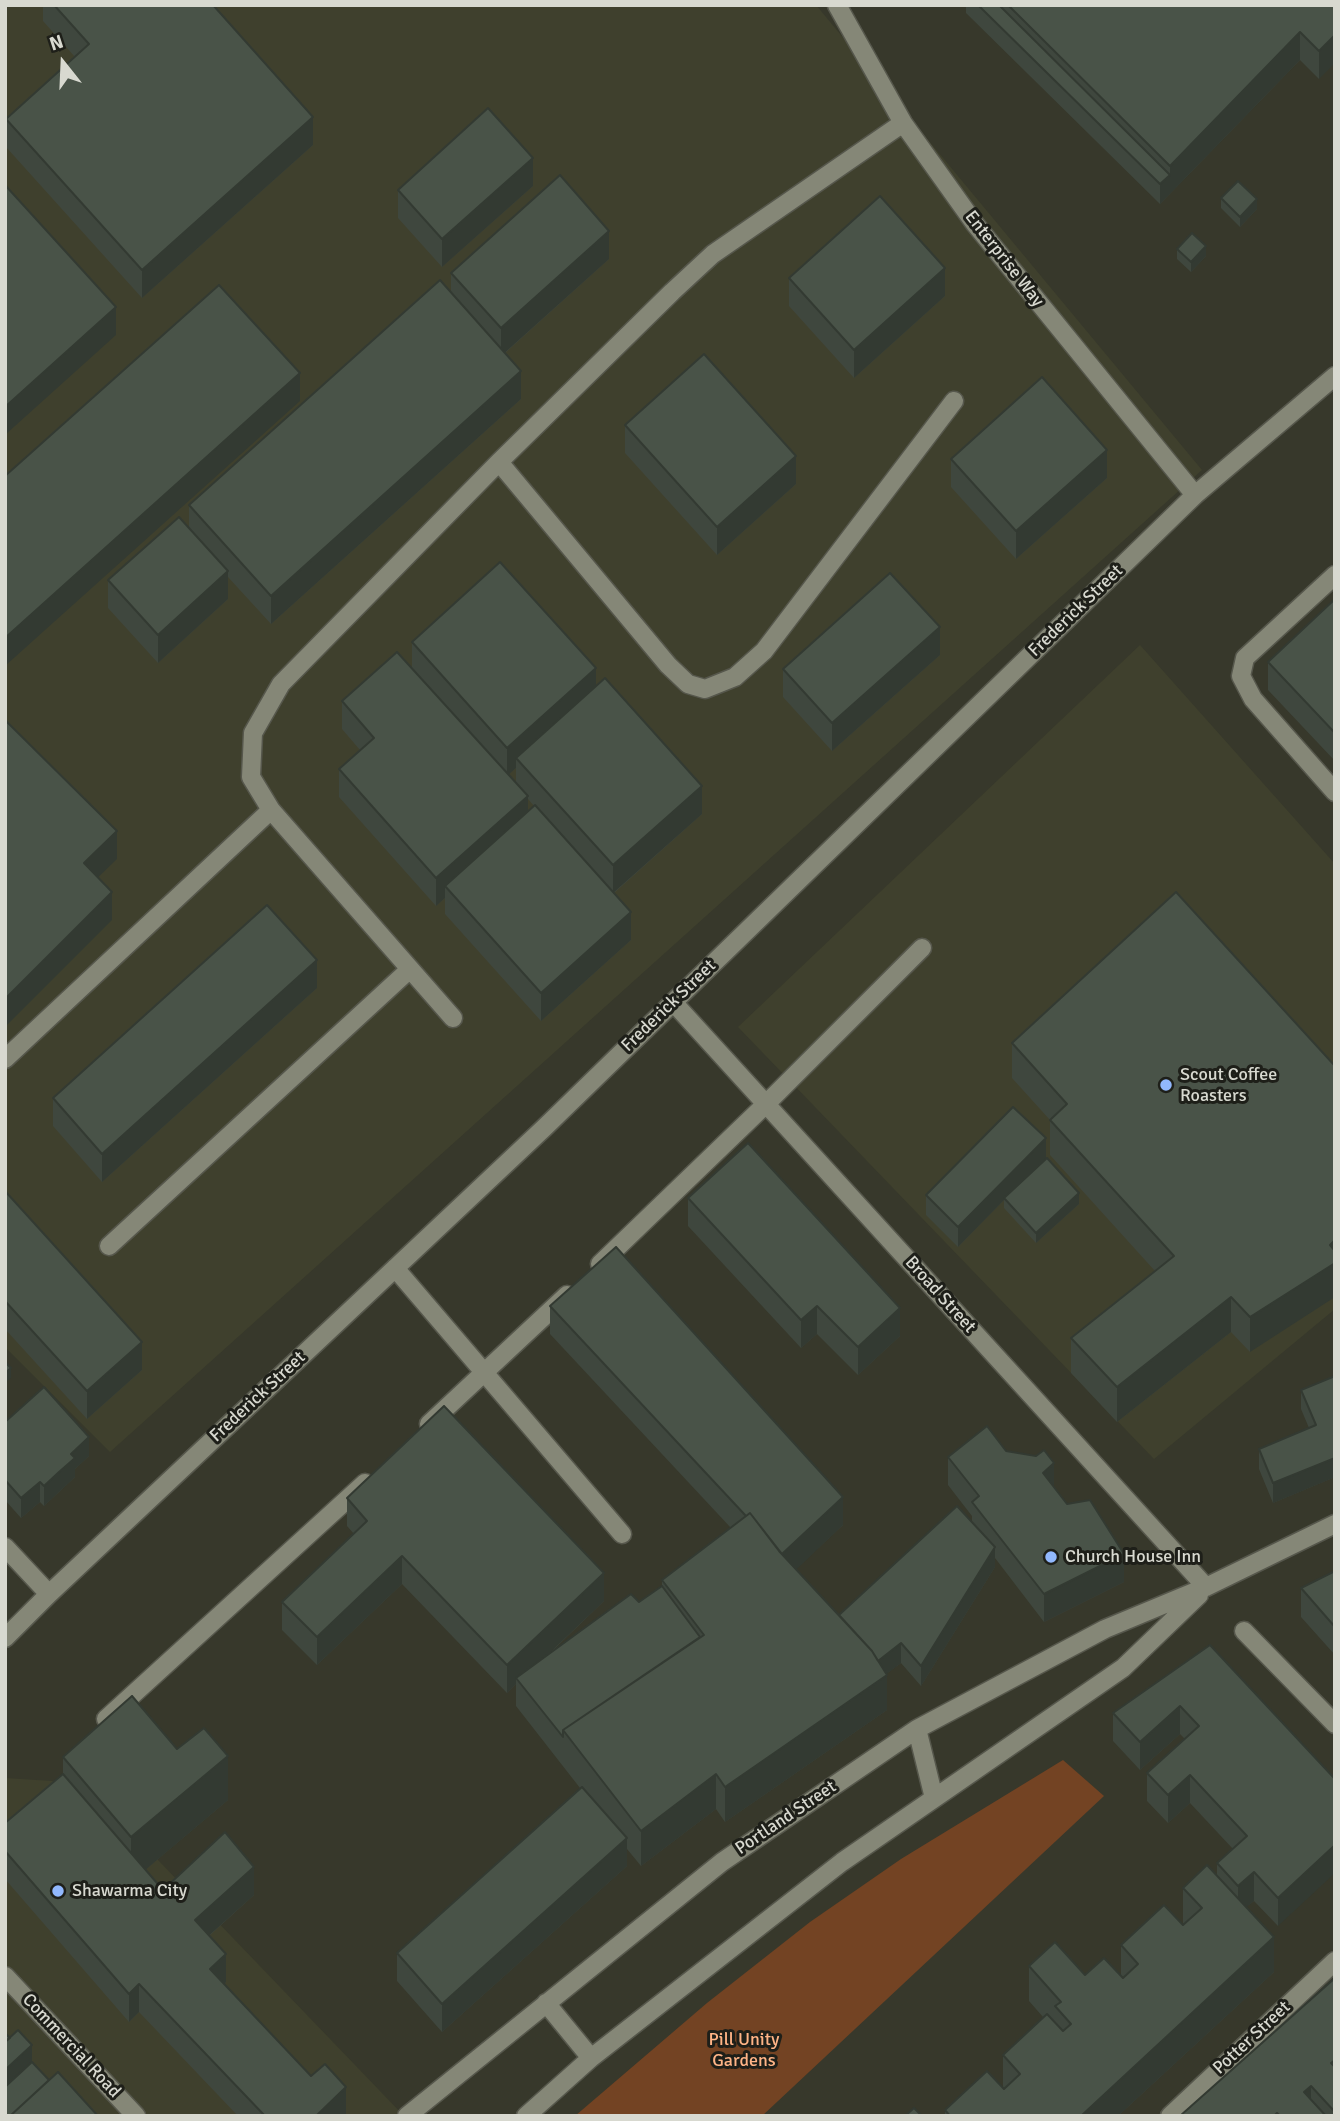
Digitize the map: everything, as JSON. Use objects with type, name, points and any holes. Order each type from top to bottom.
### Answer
[{"type":"street","name":"Enterprise Way","points":[[837,5],[903,123],[975,224],[1195,495]]},
{"type":"street","points":[[453,1018],[408,970],[271,810],[251,777],[253,733],[281,684],[499,462],[713,254],[903,123]]},
{"type":"street","name":"Frederick Street","points":[[5,1639],[49,1594],[544,1128],[1195,495],[1335,376]]},
{"type":"street","points":[[499,462],[668,666],[688,684],[705,688],[735,677],[764,651],[954,401]]},
{"type":"street","points":[[1335,575],[1245,659],[1241,676],[1253,699],[1335,792]]},
{"type":"street","points":[[5,1059],[271,810]]},
{"type":"street","points":[[415,1438],[766,1104],[922,948]]},
{"type":"street","points":[[109,1245],[408,970]]},
{"type":"street","name":"Broad Street","points":[[673,1002],[1206,1587]]},
{"type":"street","points":[[395,1268],[622,1535]]},
{"type":"street","points":[[89,1735],[375,1474]]},
{"type":"street","name":"Portland Street","points":[[407,2116],[722,1862],[917,1729],[1105,1629],[1206,1587],[1335,1524]]},
{"type":"street","points":[[5,1547],[49,1594]]},
{"type":"street","name":"Portland Street","points":[[526,2116],[591,2058],[842,1862],[1123,1668],[1206,1587]]},
{"type":"street","points":[[1244,1631],[1335,1724]]},
{"type":"street","points":[[917,1729],[934,1798]]},
{"type":"street","name":"Potter Street","points":[[1170,2116],[1335,1961]]},
{"type":"street","name":"Commercial Road","points":[[5,1976],[136,2116]]},
{"type":"street","points":[[546,2003],[591,2058]]},
{"type":"shaded area","points":[[5,5],[816,5],[1202,470],[110,1452],[5,1347]]},
{"type":"shaded area","points":[[1140,645],[1335,864],[1335,1309],[1154,1459],[738,1027]]},
{"type":"shaded area","points":[[5,1778],[84,1783],[404,2116],[5,2116]]},
{"type":"green space","name":"Pill Unity Gardens","points":[[1063,1760],[1104,1796],[762,2116],[575,2116],[707,2003],[810,1922],[901,1859]]},
{"type":"building","points":[[54,5],[213,5],[313,117],[142,270],[6,119],[89,44]]},
{"type":"building","points":[[978,5],[999,5],[1170,175],[1160,184]]},
{"type":"building","points":[[1008,5],[1335,5],[1335,35],[1319,51],[1300,32],[1170,166]]},
{"type":"building","points":[[488,108],[533,158],[442,239],[398,190]]},
{"type":"building","points":[[560,175],[609,231],[501,328],[451,273]]},
{"type":"building","points":[[1238,181],[1257,199],[1240,217],[1221,198]]},
{"type":"building","points":[[5,185],[116,307],[5,407]]},
{"type":"building","points":[[880,196],[945,268],[854,350],[789,278]]},
{"type":"building","points":[[1192,233],[1206,246],[1191,262],[1177,249]]},
{"type":"building","points":[[440,280],[521,371],[271,596],[189,505]]},
{"type":"building","points":[[219,285],[300,373],[5,638],[5,476]]},
{"type":"building","points":[[704,354],[796,456],[717,527],[625,425]]},
{"type":"building","points":[[1042,377],[1107,450],[1016,531],[951,459]]},
{"type":"building","points":[[179,517],[228,571],[158,635],[108,580]]},
{"type":"building","points":[[500,562],[596,668],[507,748],[412,642]]},
{"type":"building","points":[[890,573],[940,627],[832,723],[783,669]]},
{"type":"building","points":[[1335,599],[1335,733],[1268,662]]},
{"type":"building","points":[[397,652],[528,796],[436,878],[339,769],[374,738],[342,701]]},
{"type":"building","points":[[605,678],[702,786],[613,865],[516,758]]},
{"type":"building","points":[[5,720],[117,831],[84,863],[112,892],[5,999]]},
{"type":"building","points":[[535,805],[631,912],[541,993],[445,886]]},
{"type":"building","points":[[1176,892],[1335,1066],[1335,1240],[1330,1245],[1335,1251],[1335,1263],[1250,1317],[1231,1297],[1117,1387],[1071,1338],[1174,1256],[1050,1120],[1067,1104],[1012,1043]]},
{"type":"building","points":[[267,905],[317,960],[102,1154],[53,1098]]},
{"type":"building","points":[[1013,1107],[1046,1138],[958,1227],[926,1195]]},
{"type":"building","points":[[748,1143],[900,1308],[858,1347],[817,1306],[801,1320],[688,1198]]},
{"type":"building","points":[[1047,1158],[1079,1193],[1036,1233],[1004,1198]]},
{"type":"building","points":[[5,1191],[142,1342],[87,1391],[5,1301]]},
{"type":"building","points":[[616,1247],[843,1497],[782,1554],[750,1513],[746,1516],[550,1306]]},
{"type":"building","points":[[5,1362],[11,1368],[5,1373]]},
{"type":"building","points":[[1335,1376],[1335,1458],[1273,1483],[1259,1449],[1316,1425],[1301,1390]]},
{"type":"building","points":[[44,1387],[89,1437],[71,1454],[75,1458],[44,1486],[40,1482],[21,1498],[5,1480],[5,1422]]},
{"type":"building","points":[[444,1406],[604,1573],[507,1665],[402,1556],[317,1637],[282,1602],[367,1521],[347,1498]]},
{"type":"building","name":"Church House Inn","points":[[987,1426],[1006,1451],[1036,1456],[1044,1450],[1054,1463],[1043,1473],[1067,1504],[1090,1500],[1124,1554],[1044,1594],[972,1502],[979,1496],[948,1457]]},
{"type":"building","points":[[957,1506],[995,1547],[921,1666],[901,1643],[878,1661],[839,1615]]},
{"type":"building","points":[[750,1513],[779,1551],[872,1651],[887,1675],[725,1787],[716,1774],[641,1831],[563,1730],[704,1635],[662,1580]]},
{"type":"building","points":[[1335,1571],[1335,1627],[1301,1588]]},
{"type":"building","points":[[662,1586],[700,1637],[563,1730],[563,1737],[516,1678],[631,1594],[639,1602]]},
{"type":"building","points":[[1210,1645],[1335,1779],[1335,1845],[1278,1898],[1254,1872],[1238,1886],[1217,1863],[1247,1836],[1190,1775],[1168,1795],[1147,1773],[1199,1726],[1180,1706],[1140,1742],[1113,1713]]},
{"type":"building","points":[[132,1696],[177,1749],[204,1728],[228,1756],[131,1837],[63,1757]]},
{"type":"building","points":[[63,1774],[163,1890],[225,1832],[254,1867],[195,1920],[226,1954],[210,1969],[311,2076],[325,2064],[346,2087],[316,2116],[265,2116],[139,1984],[129,1994],[5,1851],[5,1823]]},
{"type":"building","points":[[582,1787],[627,1838],[442,2004],[397,1953]]},
{"type":"building","points":[[1207,1865],[1274,1937],[1081,2116],[950,2116],[945,2110],[987,2071],[1004,2089],[1020,2074],[1003,2055],[1047,2014],[1063,2031],[1071,2024],[1055,2006],[1061,2002],[1029,1966],[1055,1942],[1085,1975],[1104,1958],[1123,1978],[1138,1964],[1121,1945],[1164,1905],[1183,1925],[1202,1908],[1183,1888]]},
{"type":"building","points":[[1335,1978],[1335,2060],[1331,2063],[1335,2067],[1335,2112],[1311,2086],[1304,2092],[1326,2116],[1280,2116],[1277,2113],[1274,2116],[1180,2116]]},
{"type":"building","points":[[18,2030],[32,2045],[5,2070],[5,2042]]},
{"type":"building","points":[[32,2062],[49,2080],[10,2116],[5,2116],[5,2087]]},
{"type":"building","points":[[58,2072],[98,2116],[10,2116]]},
{"type":"building","points":[[914,2108],[922,2116],[905,2116]]},
{"type":"place","name":"Scout Coffee Roasters","points":[[1166,1085]]},
{"type":"place","name":"Church House Inn","points":[[1051,1557]]},
{"type":"place","name":"Shawarma City","points":[[58,1891]]}]
